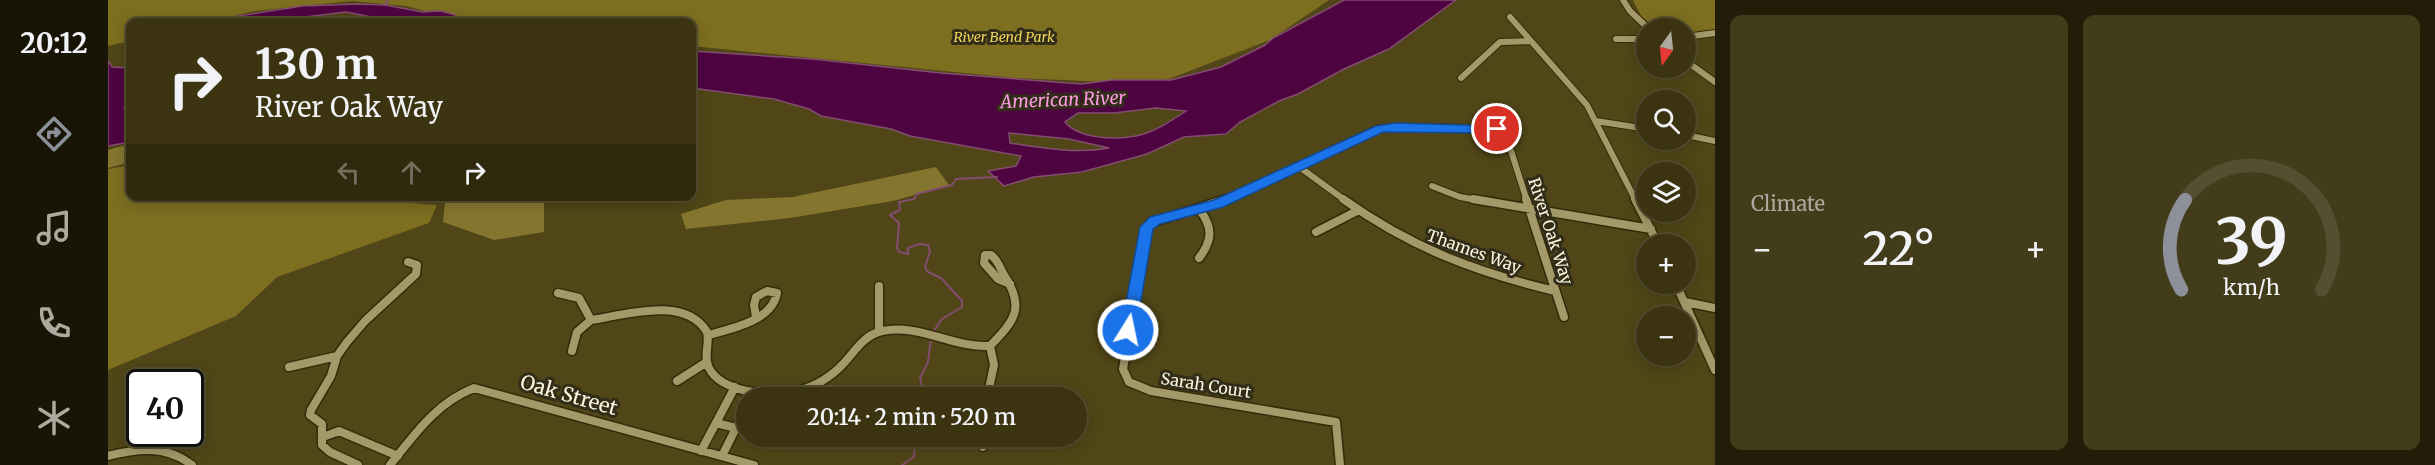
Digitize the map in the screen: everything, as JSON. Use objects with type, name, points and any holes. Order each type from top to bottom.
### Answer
[{"type":"street","points":[[1623,0],[1637,18]]},
{"type":"street","points":[[1510,17],[1587,105],[1653,234]]},
{"type":"street","points":[[1696,36],[1715,33]]},
{"type":"street","points":[[1616,39],[1636,39]]},
{"type":"street","points":[[1461,78],[1500,42],[1531,41]]},
{"type":"street","points":[[1696,68],[1715,82]]},
{"type":"street","points":[[1596,121],[1636,127]]},
{"type":"street","name":"River Oak Way","points":[[1151,223],[1218,203],[1380,128],[1490,128],[1501,131],[1507,138],[1564,317]]},
{"type":"street","points":[[1696,137],[1715,141]]},
{"type":"street","name":"Thames Way","points":[[1298,166],[1359,210],[1408,240],[1457,263],[1492,275],[1555,291]]},
{"type":"street","points":[[1432,186],[1460,197],[1651,229]]},
{"type":"street","points":[[1199,209],[1208,220],[1212,231],[1208,246],[1199,258]]},
{"type":"street","points":[[1316,232],[1359,210]]},
{"type":"street","name":"Sarah Court","points":[[1151,223],[1147,227],[1125,350],[1123,369],[1129,382],[1150,391],[1336,422],[1340,465]]},
{"type":"street","points":[[358,465],[330,452],[322,445],[322,424],[310,415],[310,407],[330,379],[337,356],[370,317],[416,274],[417,264],[408,262]]},
{"type":"street","points":[[816,387],[831,377],[857,348],[879,331],[900,330],[975,346],[990,346],[1017,315],[1019,304],[1010,284]]},
{"type":"street","points":[[879,286],[879,331]]},
{"type":"street","points":[[558,293],[580,297],[584,301],[586,314],[591,320]]},
{"type":"street","points":[[1681,294],[1715,370]]},
{"type":"street","points":[[1685,302],[1715,308]]},
{"type":"street","points":[[572,351],[578,330],[591,320],[674,312],[695,319],[708,335],[707,362],[712,373],[720,380],[735,387],[701,451]]},
{"type":"street","points":[[708,335],[736,328],[756,317]]},
{"type":"street","points":[[990,346],[995,363],[990,387]]},
{"type":"street","points":[[289,366],[337,356]]},
{"type":"street","points":[[677,381],[707,362]]},
{"type":"street","name":"Oak Street","points":[[390,465],[442,404],[459,393],[474,388],[754,465]]},
{"type":"street","points":[[716,423],[736,428],[722,456]]},
{"type":"street","points":[[323,437],[339,431],[398,456]]},
{"type":"street","points":[[108,456],[153,449],[174,453],[192,465]]},
{"type":"green space","name":"River Bend Park","points":[[108,0],[1329,0],[1270,40],[1156,84],[1015,78],[696,46],[696,18],[451,18],[406,6],[352,1],[255,11],[225,18],[126,18],[126,42],[108,46]]},
{"type":"green space","points":[[1633,0],[1715,0],[1715,31],[1696,32],[1696,18],[1644,18]]},
{"type":"green space","points":[[126,166],[126,201],[387,201],[437,205],[429,223],[277,277],[236,316],[108,370],[108,169]]},
{"type":"shaded area","points":[[126,145],[126,163],[108,168],[108,150]]},
{"type":"shaded area","points":[[936,167],[949,185],[893,201],[790,218],[686,229],[681,214],[726,200],[793,197]]},
{"type":"shaded area","points":[[445,201],[544,201],[544,232],[494,240],[443,222]]},
{"type":"water","name":"American River","points":[[1344,0],[1456,0],[1389,49],[1279,101],[1240,122],[1226,134],[1184,137],[1147,154],[1082,172],[1034,177],[1004,186],[988,171],[1016,166],[1021,156],[910,136],[891,129],[821,116],[809,109],[774,99],[696,89],[696,51],[813,59],[941,73],[1081,84],[1112,80],[1171,80],[1221,67],[1265,45],[1273,38]],"holes":[[[1156,108],[1186,111],[1155,129],[1127,137],[1108,138],[1088,135],[1071,128],[1065,122],[1078,113],[1114,113]],[[1009,133],[1069,139],[1109,148],[1072,150],[1022,145],[1010,143]]]},
{"type":"water","points":[[385,5],[423,12],[441,11],[458,18],[377,18],[346,12],[297,18],[226,18],[302,6]]},
{"type":"water","points":[[108,61],[112,67],[126,68],[126,106],[124,108],[126,108],[126,143],[108,146]]},
{"type":"waterway","points":[[385,5],[388,0]]},
{"type":"waterway","points":[[933,332],[942,319],[962,307],[962,301],[941,278],[928,272],[925,267],[930,251],[928,245],[919,244],[908,248],[908,254],[899,252],[897,248],[899,223],[890,215],[900,210],[899,202],[914,199],[917,194],[952,185],[956,179],[997,177]]},
{"type":"waterway","points":[[922,387],[920,378],[928,362],[931,338]]},
{"type":"waterway","points":[[902,465],[914,457],[914,447]]},
{"type":"route","points":[[1128,330],[1147,227],[1155,220],[1218,203],[1380,128],[1497,129]]}]
